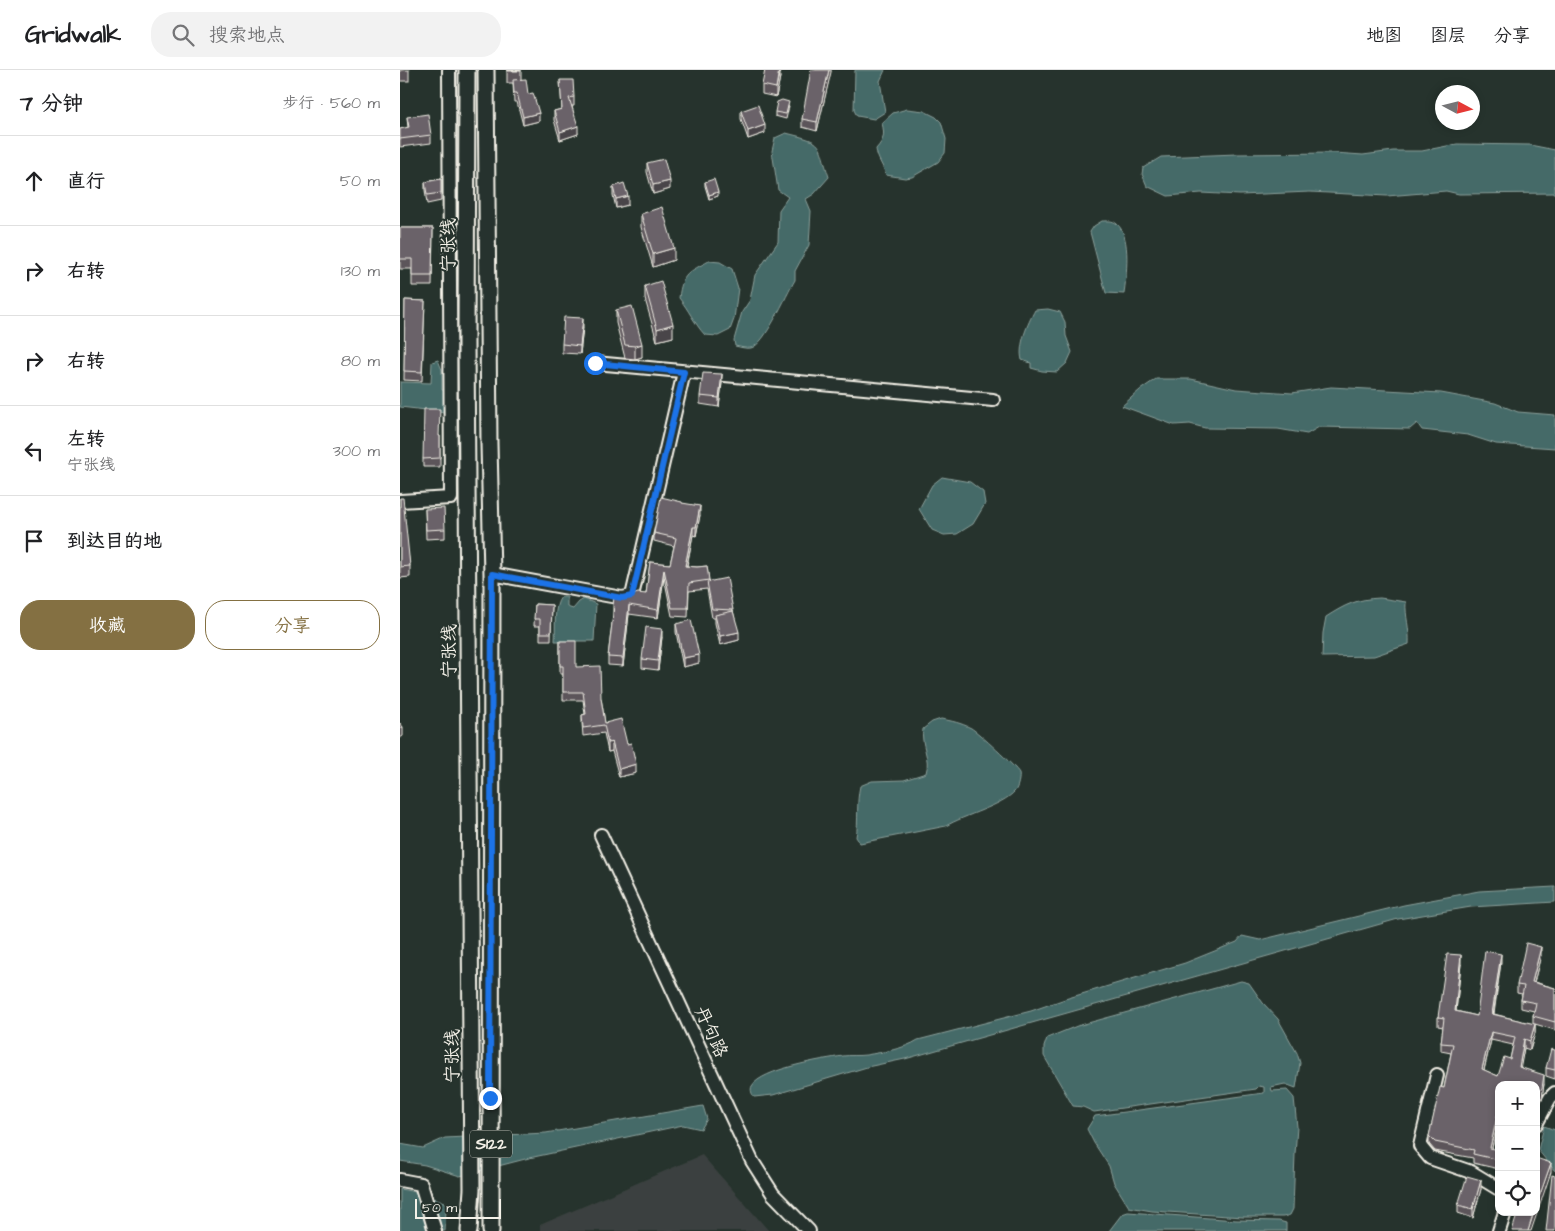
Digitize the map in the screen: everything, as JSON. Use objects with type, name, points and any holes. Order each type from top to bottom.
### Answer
[{"type":"main road","name":"宁张线","points":[[467,70],[466,353],[472,1189],[469,1231]]},
{"type":"main road","name":"S122","points":[[486,70],[488,415],[492,574],[491,1231]]},
{"type":"street","points":[[400,501],[451,498],[449,70]]},
{"type":"street","points":[[595,363],[993,400]]},
{"type":"street","points":[[492,574],[622,598],[632,596],[684,372]]},
{"type":"street","name":"丹句路","points":[[600,835],[752,1161],[773,1194],[809,1231]]},
{"type":"street","points":[[1437,1075],[1420,1146],[1430,1158],[1471,1172],[1495,1187]]},
{"type":"street","points":[[1540,1117],[1550,1098],[1555,1093]]},
{"type":"street","points":[[400,1180],[422,1184],[435,1231]]},
{"type":"street","points":[[1499,1231],[1504,1216]]},
{"type":"shaded area","points":[[702,1155],[769,1231],[540,1231],[540,1225]]},
{"type":"water","points":[[855,70],[885,70],[880,81],[885,112],[874,119],[857,116],[854,110]]},
{"type":"water","points":[[907,109],[924,111],[941,122],[946,139],[945,153],[938,162],[912,177],[905,178],[886,175],[876,149],[883,137],[882,123],[893,113]]},
{"type":"water","points":[[786,133],[808,139],[818,145],[829,177],[814,194],[806,199],[811,211],[809,245],[795,271],[795,280],[769,329],[757,345],[751,348],[735,346],[734,340],[742,312],[750,300],[755,275],[778,242],[779,210],[788,197],[778,190],[772,151],[775,138]]},
{"type":"water","points":[[1457,144],[1530,145],[1555,150],[1555,193],[1459,194],[1446,191],[1387,196],[1310,192],[1240,195],[1201,193],[1168,196],[1147,186],[1142,174],[1143,168],[1161,157],[1334,153],[1363,155],[1393,151],[1422,151]]},
{"type":"water","points":[[1102,221],[1115,223],[1122,230],[1125,238],[1127,258],[1124,294],[1106,293],[1090,232],[1094,226]]},
{"type":"water","points":[[709,261],[720,262],[732,269],[738,288],[734,319],[730,330],[718,336],[705,335],[679,298],[682,283],[688,274]]},
{"type":"water","points":[[1048,309],[1060,312],[1065,322],[1066,336],[1072,352],[1067,363],[1057,372],[1031,368],[1031,363],[1022,360],[1021,354],[1024,334],[1035,310]]},
{"type":"water","points":[[438,360],[442,370],[442,390],[452,391],[452,413],[400,407],[400,382],[431,383],[432,362]]},
{"type":"water","points":[[1156,379],[1191,379],[1236,389],[1292,393],[1331,387],[1441,393],[1495,403],[1518,412],[1555,415],[1555,448],[1496,444],[1468,435],[1422,430],[1417,423],[1410,429],[1319,427],[1307,434],[1278,429],[1205,428],[1190,424],[1174,425],[1122,406]]},
{"type":"water","points":[[942,477],[970,482],[983,492],[985,504],[973,524],[957,534],[944,535],[932,530],[919,509],[932,485]]},
{"type":"water","points":[[561,597],[567,597],[567,607],[573,609],[584,599],[596,604],[594,641],[555,641],[556,612],[558,601]]},
{"type":"water","points":[[1380,598],[1406,602],[1409,644],[1374,656],[1322,657],[1326,617],[1351,603]]},
{"type":"water","points":[[941,719],[971,728],[1004,757],[1019,773],[1015,791],[992,806],[946,826],[860,843],[856,837],[860,786],[872,781],[904,780],[926,773],[927,762],[922,735],[923,729],[932,722]]},
{"type":"water","points":[[1555,887],[1555,902],[1471,907],[1398,919],[773,1095],[754,1097],[751,1089],[758,1080],[780,1070],[822,1060],[893,1050],[918,1040],[1031,1011],[1185,963],[1237,942],[1242,936],[1260,940],[1404,905],[1479,891]]},
{"type":"water","points":[[1241,981],[1249,983],[1263,1003],[1278,1019],[1297,1053],[1300,1063],[1296,1088],[1285,1084],[1271,1087],[1272,1091],[1287,1090],[1294,1098],[1297,1127],[1293,1209],[1290,1215],[1283,1217],[1243,1217],[1152,1211],[1129,1207],[1114,1183],[1109,1166],[1087,1129],[1095,1116],[1264,1093],[1264,1087],[1259,1086],[1256,1089],[1094,1112],[1083,1107],[1073,1106],[1044,1056],[1047,1038],[1077,1026]]},
{"type":"water","points":[[703,1106],[707,1119],[701,1129],[683,1125],[529,1158],[460,1176],[425,1165],[400,1161],[400,1144],[423,1148],[445,1138],[546,1133]]},
{"type":"water","points":[[1544,1126],[1555,1130],[1555,1171],[1540,1152],[1540,1142]]},
{"type":"water","points":[[400,1189],[421,1193],[445,1202],[445,1231],[400,1231]]},
{"type":"water","points":[[1128,1212],[1236,1220],[1279,1221],[1286,1223],[1286,1231],[1109,1231],[1122,1214]]},
{"type":"building","points":[[765,70],[779,70],[776,88],[762,85]]},
{"type":"building","points":[[811,70],[829,70],[817,122],[802,119]]},
{"type":"building","points":[[526,79],[528,94],[533,93],[539,113],[523,117],[517,93],[514,93],[513,80]]},
{"type":"building","points":[[560,80],[573,80],[574,97],[569,98],[578,126],[560,132],[554,111],[562,109]]},
{"type":"building","points":[[782,100],[789,102],[786,114],[775,112],[777,102]]},
{"type":"building","points":[[758,105],[765,125],[748,131],[741,111]]},
{"type":"building","points":[[428,114],[431,135],[400,139],[400,129],[409,127],[407,117]]},
{"type":"building","points":[[664,159],[670,181],[653,185],[647,163]]},
{"type":"building","points":[[441,179],[441,193],[427,195],[425,182]]},
{"type":"building","points":[[714,179],[718,192],[709,195],[705,182]]},
{"type":"building","points":[[624,183],[628,196],[616,199],[613,187]]},
{"type":"building","points":[[662,207],[674,248],[653,254],[641,214]]},
{"type":"building","points":[[400,228],[433,228],[432,276],[412,276],[412,259],[400,259]]},
{"type":"building","points":[[661,281],[673,324],[657,329],[645,286]]},
{"type":"building","points":[[405,300],[425,301],[422,372],[404,371]]},
{"type":"building","points":[[632,306],[642,344],[635,346],[625,345],[616,310]]},
{"type":"building","points":[[564,317],[583,318],[580,346],[562,344]]},
{"type":"building","points":[[703,373],[722,374],[719,398],[700,396]]},
{"type":"building","points":[[424,409],[440,409],[440,458],[423,459]]},
{"type":"building","points":[[661,497],[700,506],[696,527],[693,527],[685,566],[707,566],[709,580],[689,583],[688,608],[672,608],[664,569],[658,610],[629,605],[623,658],[608,657],[614,596],[623,598],[638,593],[646,594],[650,562],[670,564],[676,538],[654,533]]},
{"type":"building","points":[[400,498],[403,498],[410,566],[400,567]]},
{"type":"building","points":[[444,508],[445,529],[426,530],[425,509]]},
{"type":"building","points":[[727,578],[733,610],[712,609],[707,582]]},
{"type":"building","points":[[535,604],[552,605],[551,633],[540,633],[540,619],[534,619]]},
{"type":"building","points":[[733,611],[739,632],[720,636],[715,615]]},
{"type":"building","points":[[691,620],[699,655],[683,658],[676,624]]},
{"type":"building","points":[[646,627],[662,629],[658,661],[642,659]]},
{"type":"building","points":[[560,641],[576,641],[576,667],[600,666],[601,698],[605,723],[621,719],[627,744],[631,743],[636,764],[619,769],[612,742],[608,743],[604,725],[583,728],[582,715],[586,714],[583,692],[563,692],[563,666],[560,666]]},
{"type":"building","points":[[1526,943],[1541,947],[1532,982],[1555,988],[1555,1022],[1533,1016],[1536,1003],[1521,1000],[1524,986],[1517,985]]},
{"type":"building","points":[[1485,951],[1501,954],[1492,1014],[1535,1024],[1530,1041],[1524,1039],[1519,1067],[1544,1075],[1542,1088],[1540,1091],[1540,1081],[1495,1081],[1495,1126],[1490,1148],[1495,1149],[1495,1159],[1473,1154],[1474,1150],[1435,1142],[1429,1136],[1440,1087],[1444,1088],[1453,1044],[1441,1043],[1444,1018],[1438,1017],[1447,954],[1461,955],[1455,1011],[1477,1016]],"holes":[[[1491,1032],[1515,1037],[1510,1059],[1504,1057],[1498,1076],[1482,1069]]]},
{"type":"building","points":[[1551,1049],[1555,1050],[1555,1070],[1546,1068]]},
{"type":"building","points":[[1540,1159],[1551,1163],[1540,1195]]},
{"type":"building","points":[[1552,1175],[1555,1176],[1555,1231],[1546,1231]]},
{"type":"building","points":[[1467,1176],[1481,1180],[1473,1209],[1458,1205]]},
{"type":"building","points":[[1517,1216],[1533,1216],[1528,1231],[1512,1231]]},
{"type":"route","points":[[490,1098],[492,991],[492,574],[622,598],[632,596],[684,372],[595,363]]}]
